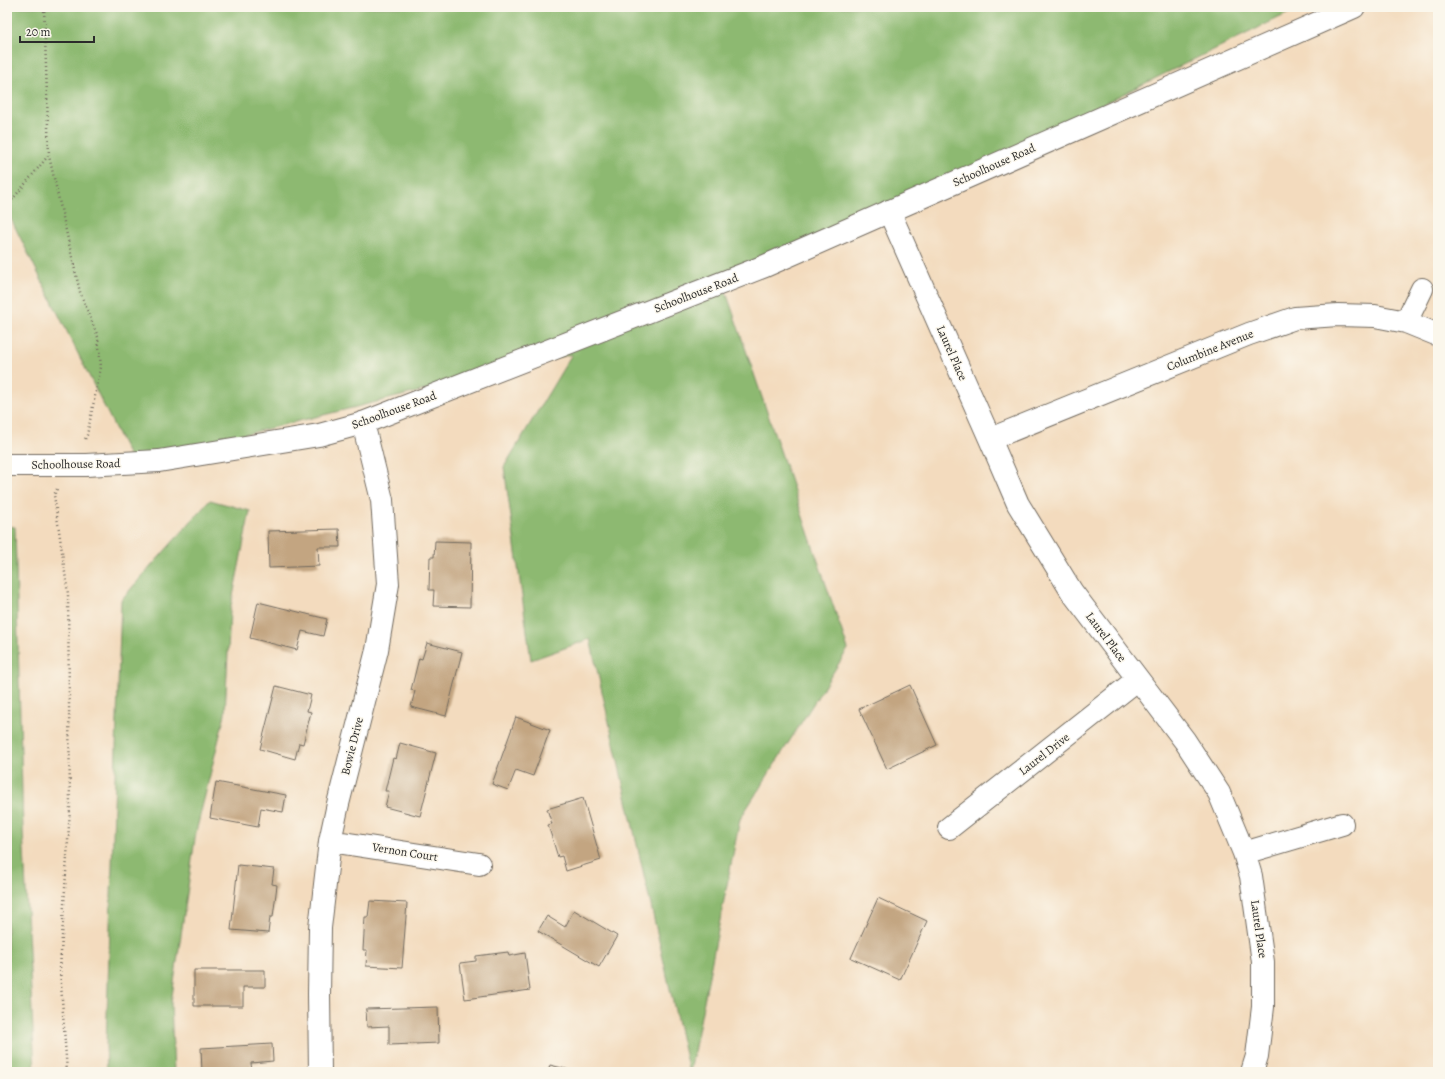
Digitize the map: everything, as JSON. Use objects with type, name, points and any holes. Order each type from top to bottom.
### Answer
[{"type":"street","name":"Schoolhouse Road","points":[[7,465],[71,465],[159,461],[319,435],[363,423],[765,266],[1354,7]]},
{"type":"street","name":"Laurel Place","points":[[889,211],[1018,504],[1068,585],[1185,741],[1219,793],[1244,853],[1251,876],[1263,962],[1263,1007],[1257,1056],[1252,1072]]},
{"type":"street","points":[[1406,322],[1422,289]]},
{"type":"street","name":"Columbine Avenue","points":[[990,439],[1249,334],[1295,318],[1338,315],[1375,316],[1406,322],[1438,335]]},
{"type":"street","name":"Bowie Drive","points":[[320,1072],[320,928],[330,841],[377,650],[388,584],[382,500],[363,423]]},
{"type":"street","name":"Laurel Drive","points":[[949,828],[1138,680]]},
{"type":"street","points":[[1244,853],[1342,824]]},
{"type":"street","name":"Vernon Court","points":[[330,841],[479,864]]},
{"type":"path","points":[[44,7],[48,156],[80,292],[98,337],[101,367],[87,435],[54,495],[68,594],[70,809],[60,969],[67,1072]]},
{"type":"path","points":[[7,206],[48,156]]},
{"type":"green space","points":[[7,7],[1301,7],[725,289],[848,649],[740,819],[689,1072],[590,639],[531,660],[504,467],[572,354],[132,462],[7,211]]},
{"type":"green space","points":[[210,500],[250,511],[230,611],[225,714],[196,832],[171,1003],[174,1072],[107,1072],[106,1045],[121,600]]},
{"type":"green space","points":[[7,526],[15,527],[23,829],[35,1072],[7,1072]]},
{"type":"building","points":[[339,529],[340,547],[318,547],[319,566],[269,568],[268,531]]},
{"type":"building","points":[[435,541],[471,542],[470,607],[433,606],[434,590],[429,590],[430,557],[434,557]]},
{"type":"building","points":[[258,602],[327,619],[323,636],[302,631],[297,650],[250,638]]},
{"type":"building","points":[[427,643],[462,652],[446,716],[411,707],[415,691],[411,690],[419,658],[422,659]]},
{"type":"building","points":[[910,685],[937,745],[887,769],[859,709]]},
{"type":"building","points":[[276,686],[311,695],[307,711],[311,712],[303,744],[299,743],[295,759],[260,749]]},
{"type":"building","points":[[516,717],[550,730],[533,776],[516,770],[508,790],[492,784]]},
{"type":"building","points":[[400,743],[436,753],[420,816],[385,807],[389,791],[385,791],[393,758],[396,759]]},
{"type":"building","points":[[216,782],[286,795],[283,812],[261,808],[258,827],[210,818]]},
{"type":"building","points":[[583,798],[601,860],[566,871],[562,856],[558,857],[548,825],[552,824],[547,809]]},
{"type":"building","points":[[238,865],[274,869],[272,884],[277,885],[273,917],[270,917],[268,933],[231,930]]},
{"type":"building","points":[[878,898],[927,921],[900,980],[851,958]]},
{"type":"building","points":[[370,901],[407,903],[402,968],[366,966],[367,950],[363,950],[365,917],[368,917]]},
{"type":"building","points":[[574,910],[617,936],[599,967],[538,931],[547,916],[565,927]]},
{"type":"building","points":[[508,952],[509,956],[525,953],[530,990],[465,999],[460,963],[476,961],[476,956]]},
{"type":"building","points":[[194,970],[265,970],[265,987],[243,987],[243,1006],[194,1006]]},
{"type":"building","points":[[438,1007],[439,1043],[389,1045],[389,1026],[367,1027],[366,1009]]},
{"type":"building","points":[[272,1044],[273,1061],[251,1063],[252,1072],[202,1072],[201,1048]]},
{"type":"building","points":[[550,1065],[574,1071],[574,1072],[548,1072]]}]
